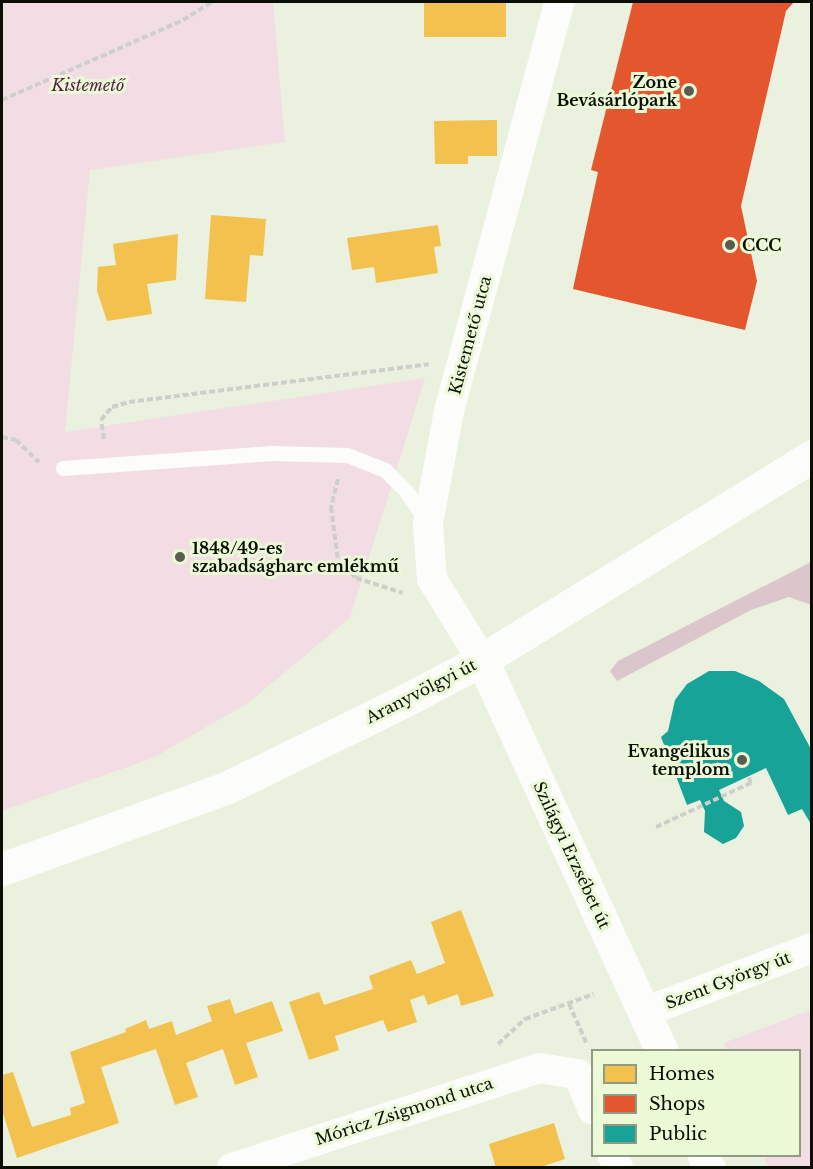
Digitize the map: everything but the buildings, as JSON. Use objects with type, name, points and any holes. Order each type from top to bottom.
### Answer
[{"type":"street","name":"Kistemető utca","points":[[482,660],[432,579],[428,524],[463,360],[559,2]]},
{"type":"street","name":"Aranyvölgyi út","points":[[2,869],[226,788],[482,660],[812,456]]},
{"type":"street","name":"Szilágyi Erzsébet út","points":[[482,660],[661,1049]]},
{"type":"street","name":"Szent György út","points":[[645,1012],[812,948]]},
{"type":"street","points":[[583,1061],[591,1104]]},
{"type":"street","name":"Móricz Zsigmond utca","points":[[232,1167],[539,1068],[583,1061]]},
{"type":"lane","points":[[56,467],[272,453],[346,455],[385,470],[406,491],[428,524]]},
{"type":"path","points":[[2,100],[183,20],[212,2]]},
{"type":"path","points":[[107,463],[101,420],[112,407],[129,402],[463,360]]},
{"type":"path","points":[[2,437],[16,440],[32,459],[56,467]]},
{"type":"path","points":[[346,455],[331,507],[338,561],[356,578],[406,594]]},
{"type":"path","points":[[656,827],[751,783],[748,776]]},
{"type":"path","points":[[495,1046],[525,1019],[594,994]]},
{"type":"path","points":[[569,1004],[583,1061]]},
{"type":"green space","name":"Kistemető","points":[[2,2],[273,2],[285,142],[90,170],[65,432],[425,378],[350,618],[248,703],[153,758],[2,811]]},
{"type":"green space","points":[[811,1010],[811,1167],[768,1167],[764,1157],[801,1157],[801,1049],[727,1049],[724,1043]]},
{"type":"shaded area","points":[[811,562],[811,605],[789,597],[751,610],[617,681],[610,671],[618,661]]},
{"type":"place","name":"Zone Bevásárlópark","points":[[689,91]]},
{"type":"place","name":"CCC","points":[[730,245]]},
{"type":"place","name":"1848/49-es szabadságharc emlékmű","points":[[180,557]]},
{"type":"place","name":"Evangélikus templom","points":[[742,760]]}]
